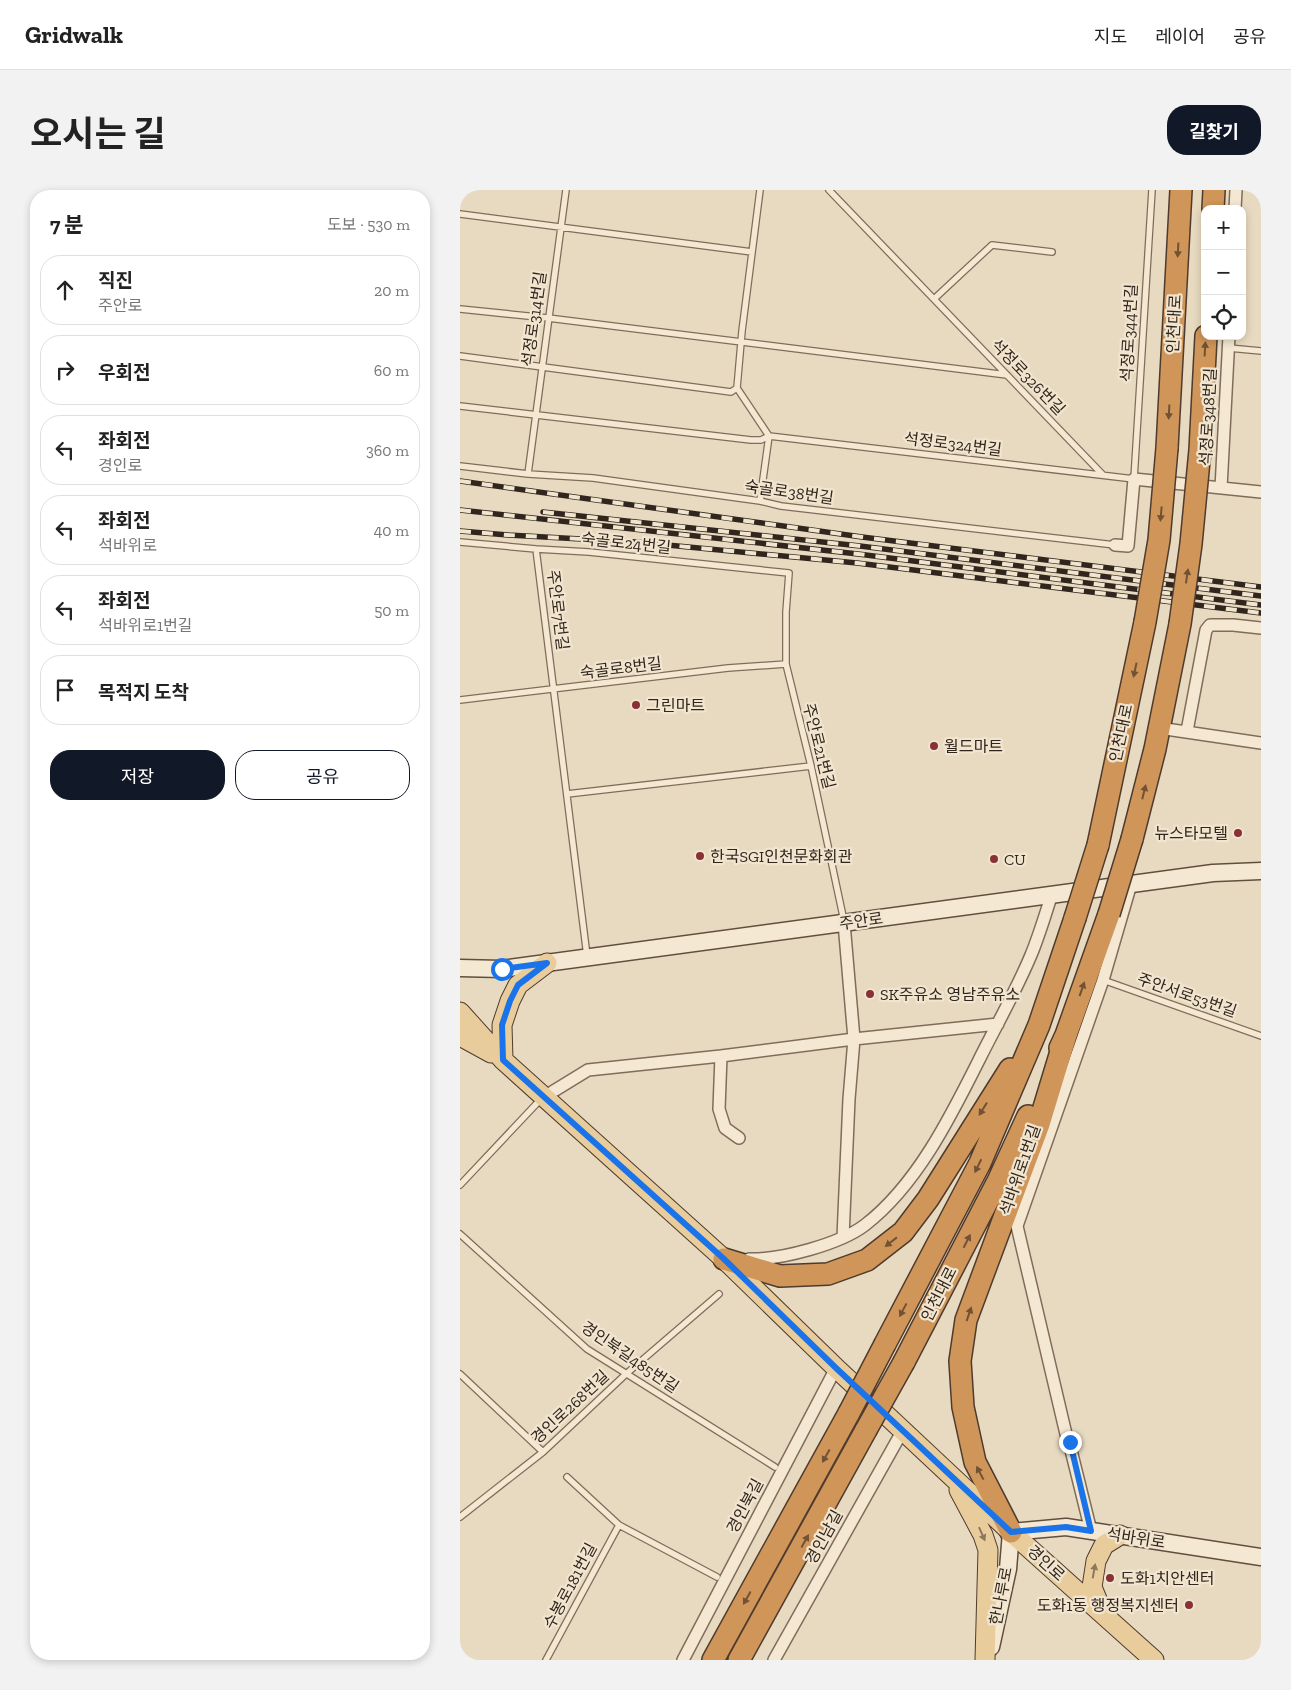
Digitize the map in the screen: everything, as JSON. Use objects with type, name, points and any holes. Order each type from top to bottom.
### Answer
[{"type":"highway","name":"인천대로","points":[[713,1660],[849,1413],[980,1163],[1039,1025],[1075,918],[1098,845],[1145,622],[1159,540],[1167,448],[1181,196]]},
{"type":"highway","name":"인천대로","points":[[739,1660],[904,1362],[999,1179],[1066,1035],[1109,914],[1132,839],[1160,728],[1180,624],[1191,544],[1200,450],[1206,340]]},
{"type":"highway","points":[[724,1259],[780,1276],[828,1274],[867,1260],[903,1232],[928,1198],[991,1097],[1039,1025]]},
{"type":"highway","points":[[1011,1532],[975,1462],[963,1407],[960,1361],[966,1320],[1039,1124],[1066,1035]]},
{"type":"main road","name":"주안로","points":[[460,968],[502,969],[1213,873],[1261,871]]},
{"type":"main road","points":[[503,1060],[502,1025],[510,1001],[518,985],[547,963]]},
{"type":"main road","name":"경인로","points":[[460,1012],[503,1060],[724,1259],[836,1368],[1011,1532],[1154,1660]]},
{"type":"main road","points":[[460,1036],[503,1060]]},
{"type":"main road","points":[[951,1476],[984,1535],[988,1550],[987,1660]]},
{"type":"main road","name":"석바위로","points":[[1011,1532],[1066,1527],[1261,1557]]},
{"type":"main road","name":"한나루로","points":[[987,1660],[1008,1570],[1011,1532]]},
{"type":"main road","points":[[1103,1614],[1092,1587],[1096,1561],[1104,1545],[1120,1535]]},
{"type":"street","points":[[1236,190],[1236,205]]},
{"type":"street","name":"석정로348번길","points":[[1220,488],[1229,342]]},
{"type":"street","points":[[1115,545],[1128,546],[1134,479],[1261,492]]},
{"type":"street","points":[[1187,732],[1206,630],[1210,625],[1219,624],[1261,628]]},
{"type":"street","points":[[1160,728],[1261,743]]},
{"type":"street","name":"석바위로1번길","points":[[1091,1531],[1017,1226],[1104,980],[1131,884]]},
{"type":"street","points":[[724,1259],[764,1260],[824,1245],[864,1226],[889,1204],[923,1161],[962,1095],[1030,956],[1052,894]]},
{"type":"street","points":[[844,923],[854,1039],[849,1099],[844,1237]]},
{"type":"street","points":[[544,1097],[588,1070],[998,1024]]},
{"type":"street","points":[[721,1056],[719,1110],[725,1128],[739,1138]]},
{"type":"street","name":"경인북길","points":[[683,1660],[836,1368]]},
{"type":"street","name":"경인남길","points":[[774,1660],[903,1430]]},
{"type":"lane","name":"석정로314번길","points":[[528,474],[566,190]]},
{"type":"lane","points":[[760,190],[738,388],[769,436],[760,501]]},
{"type":"lane","name":"석정로326번길","points":[[829,190],[1103,475]]},
{"type":"lane","name":"석정로344번길","points":[[1134,479],[1152,190]]},
{"type":"lane","points":[[460,214],[752,252]]},
{"type":"lane","points":[[934,299],[992,245],[1052,252]]},
{"type":"lane","points":[[460,309],[548,318],[1007,375]]},
{"type":"lane","name":"석정로348번길","points":[[1229,342],[1261,351]]},
{"type":"lane","points":[[460,356],[732,392],[738,388]]},
{"type":"lane","points":[[460,406],[535,414]]},
{"type":"lane","name":"석정로324번길","points":[[535,414],[751,440],[760,440],[769,436],[1134,479]]},
{"type":"lane","name":"숙골로38번길","points":[[460,466],[528,474],[593,478],[760,501],[781,506],[1115,545]]},
{"type":"lane","name":"숙골로24번길","points":[[460,542],[589,552],[789,574]]},
{"type":"lane","name":"주안로7번길","points":[[536,549],[587,957]]},
{"type":"lane","name":"주안로21번길","points":[[789,574],[786,612],[786,664],[844,923]]},
{"type":"lane","name":"숙골로8번길","points":[[460,700],[728,668],[786,664]]},
{"type":"lane","points":[[567,794],[810,766]]},
{"type":"lane","name":"주안서로53번길","points":[[1104,980],[1261,1036]]},
{"type":"lane","points":[[460,1185],[544,1097]]},
{"type":"lane","name":"경인북길485번길","points":[[460,1234],[587,1349],[774,1467]]},
{"type":"lane","name":"경인로268번길","points":[[460,1517],[542,1452],[626,1374],[719,1294]]},
{"type":"lane","points":[[460,1374],[542,1452]]},
{"type":"lane","points":[[567,1477],[619,1525],[717,1576]]},
{"type":"lane","name":"수봉로181번길","points":[[546,1660],[619,1525]]},
{"type":"railway","points":[[460,481],[862,537],[1261,587]]},
{"type":"railway","points":[[460,510],[858,554],[1261,605]]},
{"type":"railway","points":[[543,512],[860,546],[1261,596]]},
{"type":"railway","points":[[460,531],[636,542],[857,563],[1261,613]]},
{"type":"place","name":"그린마트","points":[[636,705]]},
{"type":"place","name":"월드마트","points":[[934,746]]},
{"type":"place","name":"뉴스타모텔","points":[[1238,833]]},
{"type":"place","name":"한국SGI인천문화회관","points":[[700,856]]},
{"type":"place","name":"CU","points":[[994,859]]},
{"type":"place","name":"SK주유소 영남주유소","points":[[870,994]]},
{"type":"place","name":"도화1치안센터","points":[[1110,1578]]},
{"type":"place","name":"도화1동 행정복지센터","points":[[1189,1605]]},
{"type":"route","points":[[502,969],[547,963],[518,985],[510,1001],[502,1025],[503,1060],[724,1259],[836,1368],[1011,1532],[1066,1527],[1091,1531],[1070,1442]]}]
